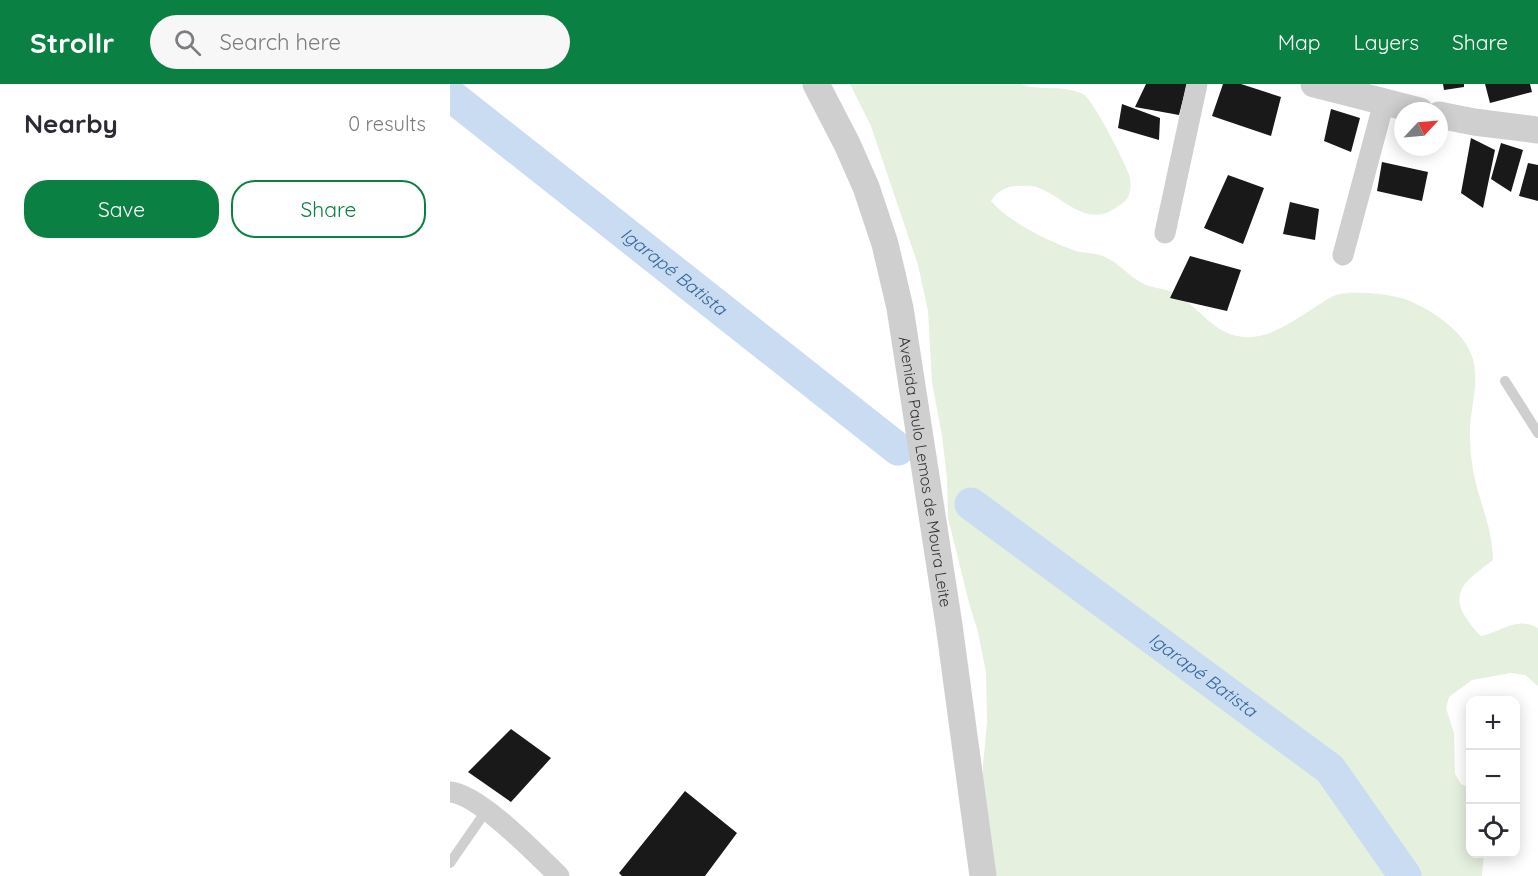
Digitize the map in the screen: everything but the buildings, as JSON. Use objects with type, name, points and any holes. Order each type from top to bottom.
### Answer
[{"type":"street","name":"Avenida Paulo Lemos de Moura Leite","points":[[816,84],[866,187],[885,244],[900,308],[984,876]]},
{"type":"street","points":[[1165,233],[1197,84]]},
{"type":"street","points":[[1314,84],[1394,104]]},
{"type":"street","points":[[1342,255],[1384,102]]},
{"type":"street","points":[[1448,117],[1538,130]]},
{"type":"street","points":[[450,792],[456,793],[505,825],[559,876]]},
{"type":"lane","points":[[1505,381],[1538,433]]},
{"type":"lane","points":[[450,863],[486,811]]},
{"type":"green space","points":[[850,84],[1021,84],[1036,88],[1075,91],[1088,98],[1116,146],[1130,177],[1131,185],[1126,200],[1106,213],[1096,215],[1076,210],[1034,186],[1012,187],[999,192],[991,201],[1008,217],[1054,242],[1076,251],[1103,256],[1144,284],[1174,293],[1218,328],[1239,336],[1251,337],[1269,333],[1287,325],[1332,297],[1356,293],[1405,299],[1434,314],[1462,338],[1469,349],[1475,372],[1470,428],[1471,452],[1474,475],[1490,535],[1493,560],[1462,588],[1460,604],[1463,613],[1481,636],[1523,623],[1538,628],[1538,686],[1525,675],[1511,673],[1472,680],[1449,697],[1446,708],[1454,733],[1455,774],[1461,784],[1466,786],[1466,858],[1484,858],[1482,876],[976,876],[987,722],[986,673],[978,632],[948,518],[947,478],[932,382],[928,311],[918,265],[871,126]]},
{"type":"waterway","name":"Igarapé Batista","points":[[450,95],[898,449]]},
{"type":"waterway","name":"Igarapé Batista","points":[[971,504],[1330,769],[1405,876]]}]
